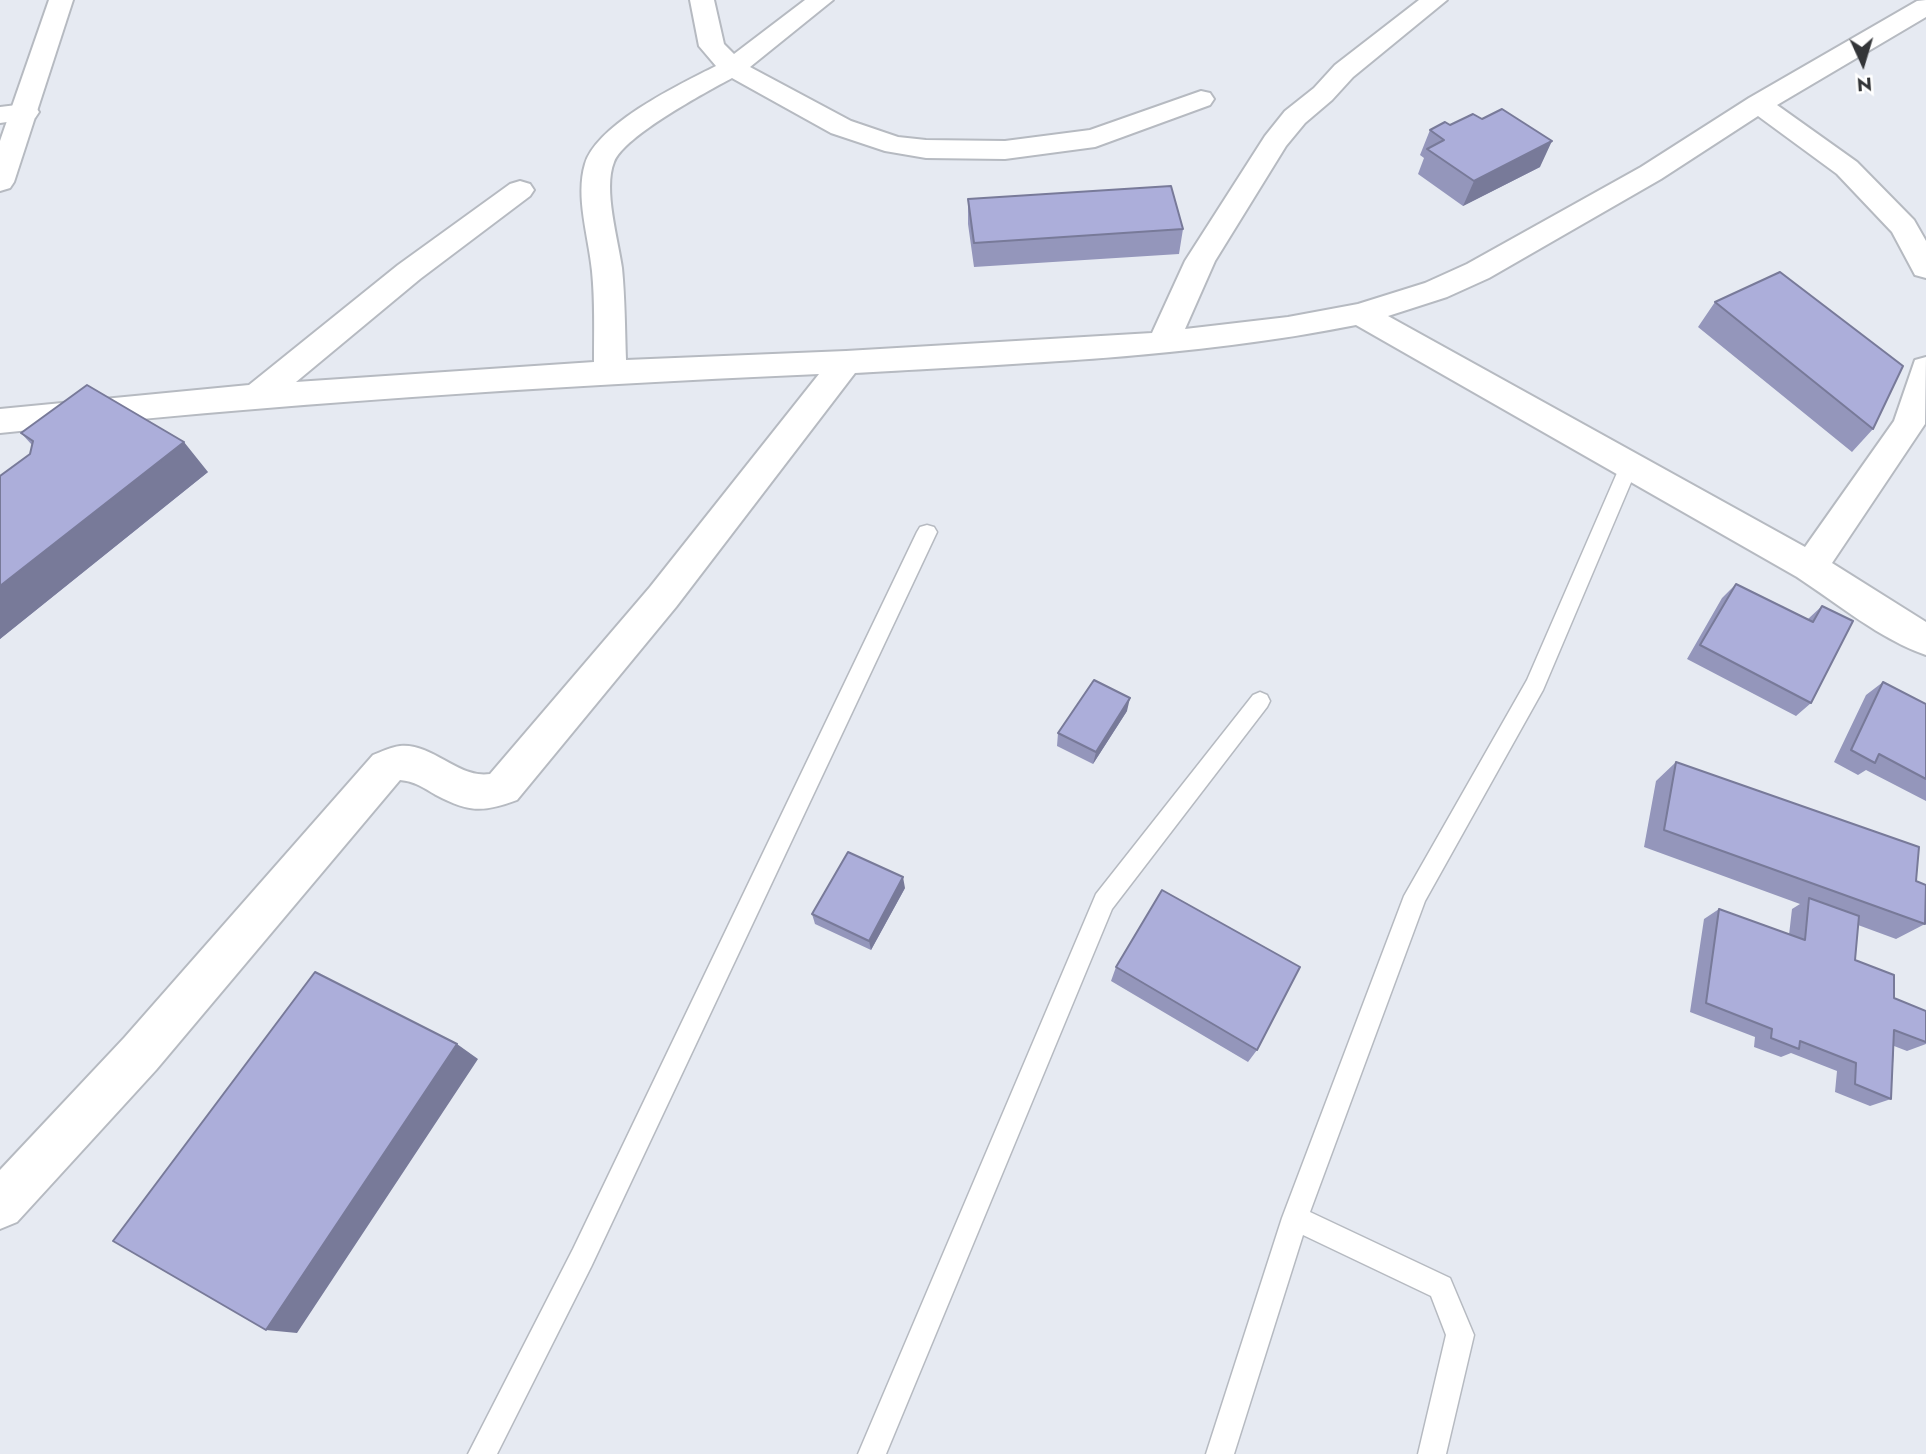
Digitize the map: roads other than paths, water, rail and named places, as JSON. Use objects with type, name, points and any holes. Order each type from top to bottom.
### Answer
[{"type":"street","points":[[0,182],[12,114],[61,0]]},
{"type":"street","points":[[702,0],[712,46],[732,68],[841,127],[895,145],[971,152],[1049,146],[1095,138],[1201,99]]},
{"type":"street","points":[[610,372],[607,272],[598,188],[599,162],[607,150],[637,125],[706,81],[732,68],[821,0]]},
{"type":"street","points":[[1163,344],[1200,261],[1275,142],[1295,117],[1323,94],[1344,71],[1435,0]]},
{"type":"street","points":[[0,421],[256,397],[610,372],[1163,344],[1288,328],[1360,314],[1436,290],[1478,271],[1651,173],[1759,104],[1926,6]]},
{"type":"street","points":[[1759,104],[1847,169],[1904,227],[1926,268]]},
{"type":"street","points":[[256,397],[409,272],[520,190]]},
{"type":"street","points":[[1360,314],[1810,567],[1926,640]]},
{"type":"street","points":[[0,1205],[140,1054],[387,767],[395,763],[406,763],[466,790],[486,793],[503,788],[663,597],[846,362]]},
{"type":"street","points":[[1810,567],[1909,424],[1926,368]]},
{"type":"lane","points":[[1220,1454],[1295,1218],[1415,895],[1536,684],[1629,466]]},
{"type":"lane","points":[[482,1454],[582,1258],[927,532]]},
{"type":"lane","points":[[872,1454],[1104,902],[1260,701]]},
{"type":"lane","points":[[1295,1218],[1441,1287],[1460,1335],[1432,1454]]}]
